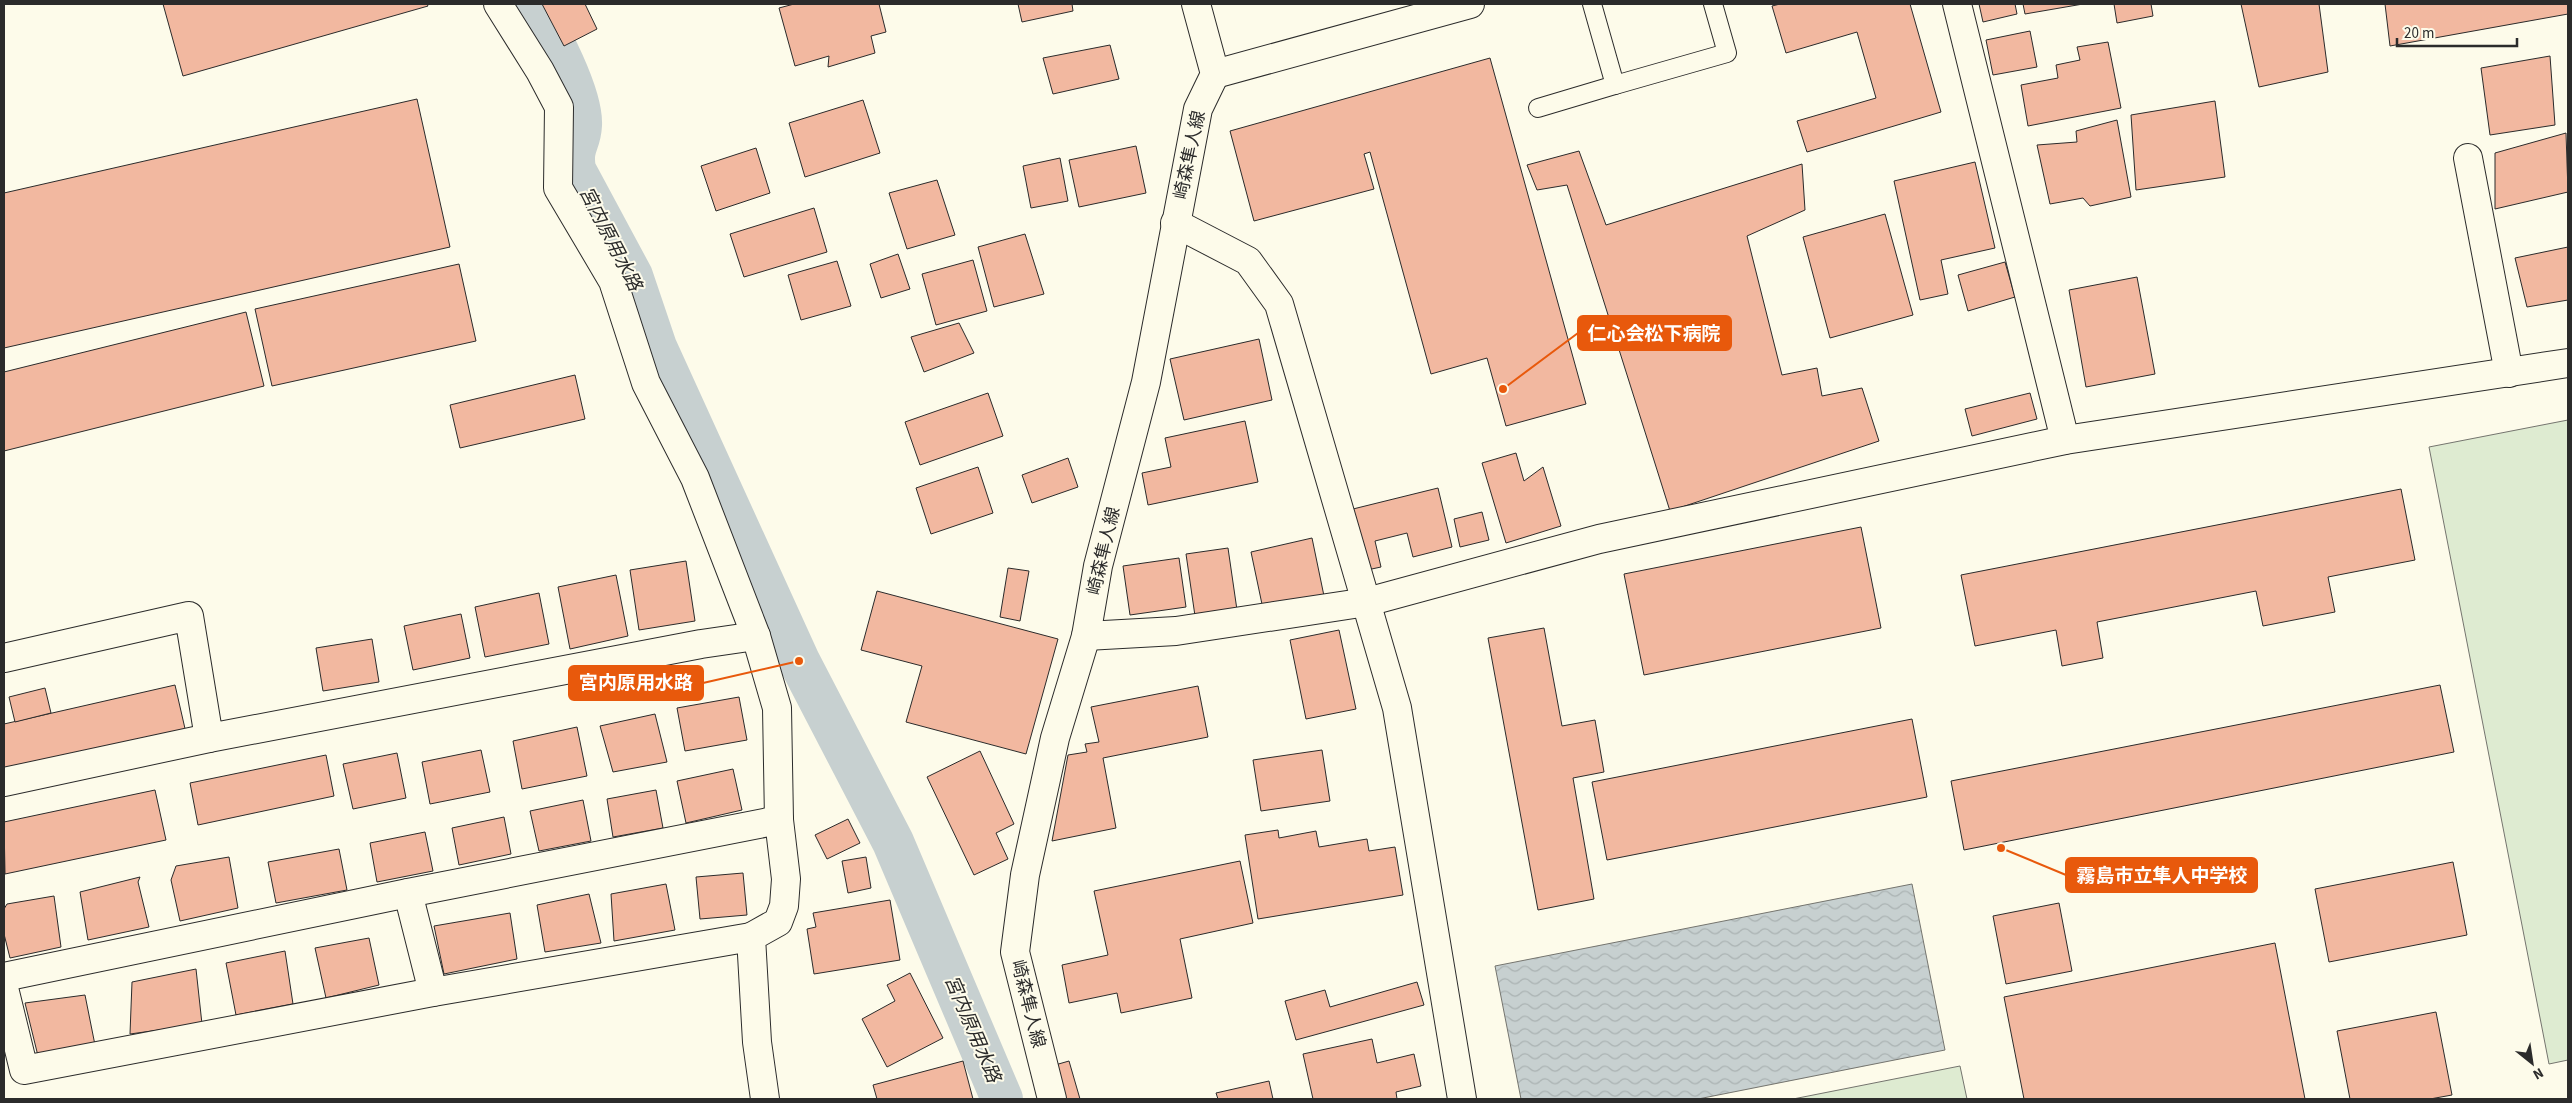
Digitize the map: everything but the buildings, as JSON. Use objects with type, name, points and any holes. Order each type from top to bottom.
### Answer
[{"type":"street","points":[[4,988],[24,1070],[433,992],[750,937],[778,922],[784,906],[786,879],[779,820],[777,708],[756,636],[695,478],[646,383],[613,281],[558,188],[559,108],[540,71],[498,4]]},
{"type":"street","points":[[1196,4],[1215,74],[1470,4]]},
{"type":"street","points":[[1957,4],[2066,440]]},
{"type":"street","name":"崎森隼人線","points":[[1052,1099],[1015,952],[1025,874],[1053,748],[1086,636],[1098,566],[1146,382],[1198,109],[1215,74]]},
{"type":"street","points":[[2468,158],[2509,373]]},
{"type":"street","points":[[1175,224],[1248,261],[1279,304],[1397,708],[1462,1099]]},
{"type":"street","points":[[1086,636],[1176,631],[1367,602],[1599,539],[2066,440],[2568,363]]},
{"type":"street","points":[[4,658],[189,616],[208,738]]},
{"type":"street","points":[[4,782],[208,738],[682,648],[756,636]]},
{"type":"street","points":[[4,977],[408,893],[779,820]]},
{"type":"street","points":[[408,893],[433,992]]},
{"type":"street","points":[[750,937],[756,1042],[764,1099]]},
{"type":"lane","points":[[1592,4],[1616,85]]},
{"type":"lane","points":[[1538,108],[1727,53],[1713,4]]},
{"type":"green space","points":[[2568,420],[2568,1060],[2549,1064],[2429,447]]},
{"type":"green space","points":[[1960,1066],[1967,1099],[1793,1099]]},
{"type":"water","points":[[1912,884],[1945,1050],[1698,1099],[1521,1099],[1495,966]]},
{"type":"waterway","name":"宮内原用水路","points":[[533,4],[571,81],[580,112],[581,125],[574,155],[575,170],[632,276],[656,347],[799,661],[893,842],[1002,1099]]},
{"type":"place","name":"仁心会松下病院","points":[[1503,389]]},
{"type":"place","name":"宮内原用水路","points":[[799,661]]},
{"type":"place","name":"霧島市立隼人中学校","points":[[2001,848]]}]
